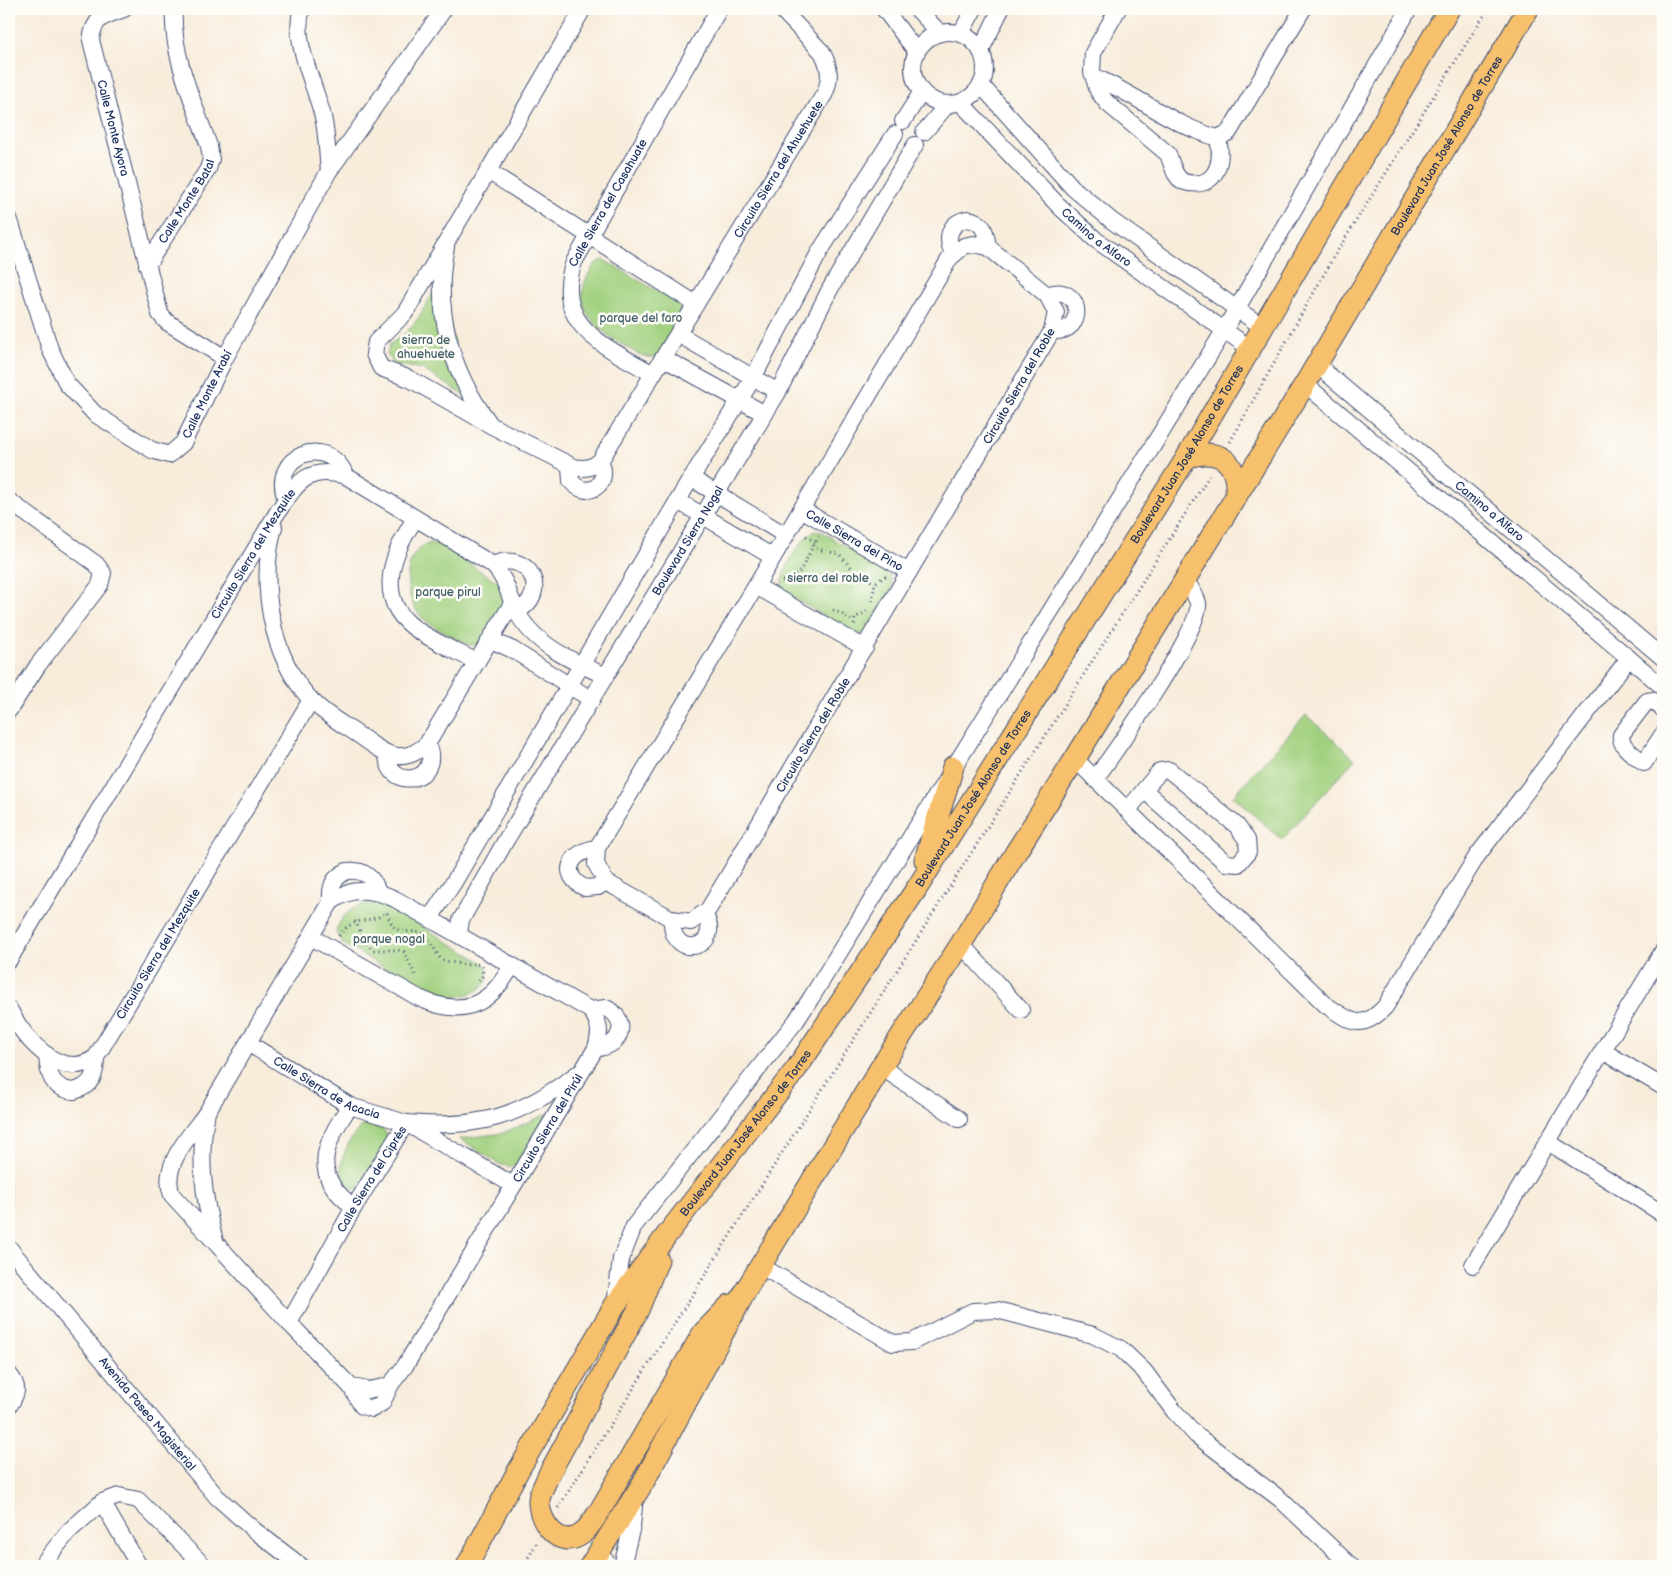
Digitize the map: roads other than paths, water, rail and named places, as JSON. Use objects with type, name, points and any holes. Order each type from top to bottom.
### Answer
[{"type":"main road","name":"Boulevard Juan José Alonso de Torres","points":[[467,1566],[522,1462],[615,1305],[669,1232],[797,1068],[917,888],[1187,457],[1449,9]]},
{"type":"main road","name":"Boulevard Juan José Alonso de Torres","points":[[600,1562],[760,1266],[881,1067],[961,944],[1317,365],[1528,9]]},
{"type":"main road","points":[[1187,457],[1204,452],[1222,457],[1232,467],[1237,480],[1236,495]]},
{"type":"main road","points":[[917,888],[953,767]]},
{"type":"main road","points":[[669,1232],[638,1310],[549,1474],[539,1502],[546,1527],[558,1536],[568,1538],[582,1534],[599,1512],[703,1333],[747,1288]]},
{"type":"street","name":"Calle Monte Ayora","points":[[124,9],[102,16],[93,26],[92,40],[147,265]]},
{"type":"street","name":"Calle Monte Batal","points":[[147,265],[208,169],[211,159],[209,146],[182,72],[174,9]]},
{"type":"street","points":[[302,9],[299,23],[300,39],[323,118],[329,171]]},
{"type":"street","name":"Calle Monte Arabí","points":[[9,218],[50,349],[67,384],[95,414],[152,450],[169,455],[183,443],[225,358],[329,171],[444,9]]},
{"type":"street","points":[[570,466],[571,480],[582,490],[589,490],[601,482],[604,475],[600,461],[588,468],[570,466],[492,426],[410,379],[385,370],[376,359],[374,349],[376,342],[405,313],[583,9]]},
{"type":"street","name":"Calle Sierra del Casahuate","points":[[653,374],[596,340],[578,322],[571,308],[568,295],[572,268],[719,9]]},
{"type":"street","name":"Circuito Sierra del Ahuehuete","points":[[600,461],[825,93],[830,71],[822,52],[781,9]]},
{"type":"street","points":[[884,9],[916,51]]},
{"type":"street","points":[[917,9],[940,32]]},
{"type":"street","points":[[961,33],[974,9]]},
{"type":"street","points":[[980,50],[1001,9]]},
{"type":"street","points":[[1118,9],[1093,53],[1092,72],[1095,76],[1098,91],[1107,103],[1168,154],[1175,173],[1181,181],[1195,184],[1202,182],[1216,172],[1221,155],[1218,138]]},
{"type":"street","points":[[1095,76],[1124,89],[1196,132],[1218,138],[1229,132],[1303,9]]},
{"type":"street","points":[[615,1305],[621,1259],[634,1226],[796,1021],[1224,331],[1409,9]]},
{"type":"street","points":[[940,32],[961,33],[972,40],[980,50],[985,68],[981,85],[969,99],[954,104],[937,103],[922,92],[912,72],[916,51],[922,42],[940,32]]},
{"type":"street","name":"Camino a Alfaro","points":[[981,85],[1073,188],[1112,220],[1264,328]]},
{"type":"street","points":[[430,918],[454,882],[691,478],[753,378],[820,251],[922,92]]},
{"type":"street","name":"Camino a Alfaro","points":[[954,104],[1096,240],[1251,349]]},
{"type":"street","name":"Boulevard Sierra Nogal","points":[[458,934],[461,920],[501,848],[778,392],[830,289],[919,138],[954,104]]},
{"type":"street","points":[[488,171],[696,304]]},
{"type":"street","points":[[672,919],[672,929],[678,941],[690,947],[697,946],[706,940],[709,934],[708,920],[704,914],[691,922],[672,919],[606,882],[596,864],[597,848],[756,586],[953,253],[973,244],[988,247],[984,228],[980,223],[967,219],[954,225],[950,231],[949,245],[953,253]]},
{"type":"street","points":[[449,235],[444,255],[442,295],[447,336],[460,374],[480,410],[492,426]]},
{"type":"street","name":"Circuito Sierra del Roble","points":[[704,914],[865,648],[1052,331],[1056,312],[1047,294],[988,247]]},
{"type":"street","points":[[147,265],[160,314],[167,322],[225,358]]},
{"type":"street","points":[[678,334],[778,392]]},
{"type":"street","points":[[663,358],[765,414]]},
{"type":"street","name":"Camino a Alfaro","points":[[1317,365],[1663,658]]},
{"type":"street","points":[[1305,384],[1663,687]]},
{"type":"street","points":[[286,499],[283,492],[284,476],[292,462],[305,454],[313,452],[330,456],[342,468],[346,476]]},
{"type":"street","name":"Circuito Sierra del Mezquite","points":[[9,960],[286,499],[304,478],[316,473],[330,472],[346,476],[493,565],[508,584],[515,607],[532,634],[581,665],[606,676]]},
{"type":"street","points":[[691,478],[716,495],[786,535]]},
{"type":"street","points":[[9,501],[96,564],[103,573],[100,585],[38,666],[9,710]]},
{"type":"street","points":[[678,501],[773,557]]},
{"type":"street","name":"Calle Sierra del Pino","points":[[800,509],[909,572]]},
{"type":"street","points":[[277,514],[268,562],[271,612],[277,637],[286,660],[311,700],[387,754],[410,756],[427,744],[491,640],[515,607],[528,603],[532,597],[534,582],[528,569],[516,561],[501,562],[493,565]]},
{"type":"street","points":[[415,519],[396,550],[392,564],[390,586],[393,601],[404,618],[413,627],[477,662]]},
{"type":"street","points":[[1095,779],[1180,650],[1196,621],[1198,603],[1185,579]]},
{"type":"street","points":[[756,586],[865,648]]},
{"type":"street","points":[[491,640],[513,650],[592,700]]},
{"type":"street","points":[[1075,759],[1326,1005],[1344,1018],[1361,1024],[1369,1021],[1385,1006],[1477,856],[1629,658]]},
{"type":"street","name":"Circuito Sierra del Mezquite","points":[[47,1055],[51,1079],[57,1086],[74,1091],[90,1083],[95,1074],[96,1057],[311,700]]},
{"type":"street","points":[[1663,709],[1652,700],[1647,701],[1621,735],[1620,739],[1622,745],[1644,762],[1663,734]]},
{"type":"street","points":[[387,754],[389,768],[394,773],[406,779],[413,779],[425,772],[429,766],[430,751],[427,744]]},
{"type":"street","points":[[1128,810],[1144,790],[1160,771],[1168,770],[1237,826],[1247,840],[1248,852],[1238,864],[1226,863],[1144,790]]},
{"type":"street","points":[[597,848],[581,851],[576,855],[572,860],[571,874],[574,880],[585,888],[598,887],[606,882]]},
{"type":"street","name":"Circuito Sierra del Pirúl","points":[[352,891],[378,891],[430,918],[590,1010],[600,1028],[596,1048],[405,1366],[391,1384],[377,1390],[368,1390],[351,1387],[288,1323],[215,1241],[206,1206],[202,1147],[207,1112],[331,902],[340,895],[352,891]]},
{"type":"street","points":[[310,937],[438,1007],[453,1009],[472,1006],[494,993],[512,965]]},
{"type":"street","points":[[961,944],[1021,1010]]},
{"type":"street","points":[[1473,1265],[1663,951]]},
{"type":"street","points":[[9,1009],[23,1032],[47,1055],[59,1063],[68,1066],[88,1063],[96,1057]]},
{"type":"street","name":"Calle Sierra de Acacia","points":[[248,1043],[350,1106],[406,1123],[514,1185]]},
{"type":"street","points":[[1603,1051],[1663,1087]]},
{"type":"street","points":[[881,1067],[959,1119]]},
{"type":"street","name":"Calle Sierra del Ciprés","points":[[288,1323],[354,1208],[406,1123],[440,1126],[465,1124],[505,1116],[536,1102],[582,1070]]},
{"type":"street","points":[[350,1106],[328,1141],[324,1155],[329,1182],[340,1196],[354,1208]]},
{"type":"street","points":[[207,1112],[172,1164],[168,1175],[169,1187],[178,1203],[215,1241]]},
{"type":"street","points":[[1548,1142],[1663,1214]]},
{"type":"street","name":"Avenida Paseo Magisterial","points":[[9,1248],[217,1497],[254,1530],[301,1566]]},
{"type":"street","points":[[760,1266],[892,1343],[912,1342],[973,1312],[997,1310],[1100,1338],[1121,1349],[1144,1371],[1174,1411],[1196,1434],[1280,1498],[1351,1566]]},
{"type":"street","points":[[9,1374],[17,1384],[18,1392],[9,1406]]},
{"type":"street","points":[[622,1566],[630,1535],[636,1495]]},
{"type":"street","points":[[42,1566],[69,1531],[102,1502],[119,1496],[138,1500],[204,1566]]},
{"type":"street","points":[[102,1502],[139,1566]]},
{"type":"park label","name":"parque del faro","points":[[641,318]]},
{"type":"park label","name":"sierra de ahuehuete","points":[[426,347]]},
{"type":"park label","name":"sierra del roble","points":[[828,578]]},
{"type":"park label","name":"parque pirul","points":[[448,592]]},
{"type":"park label","name":"parque nogal","points":[[389,939]]}]
